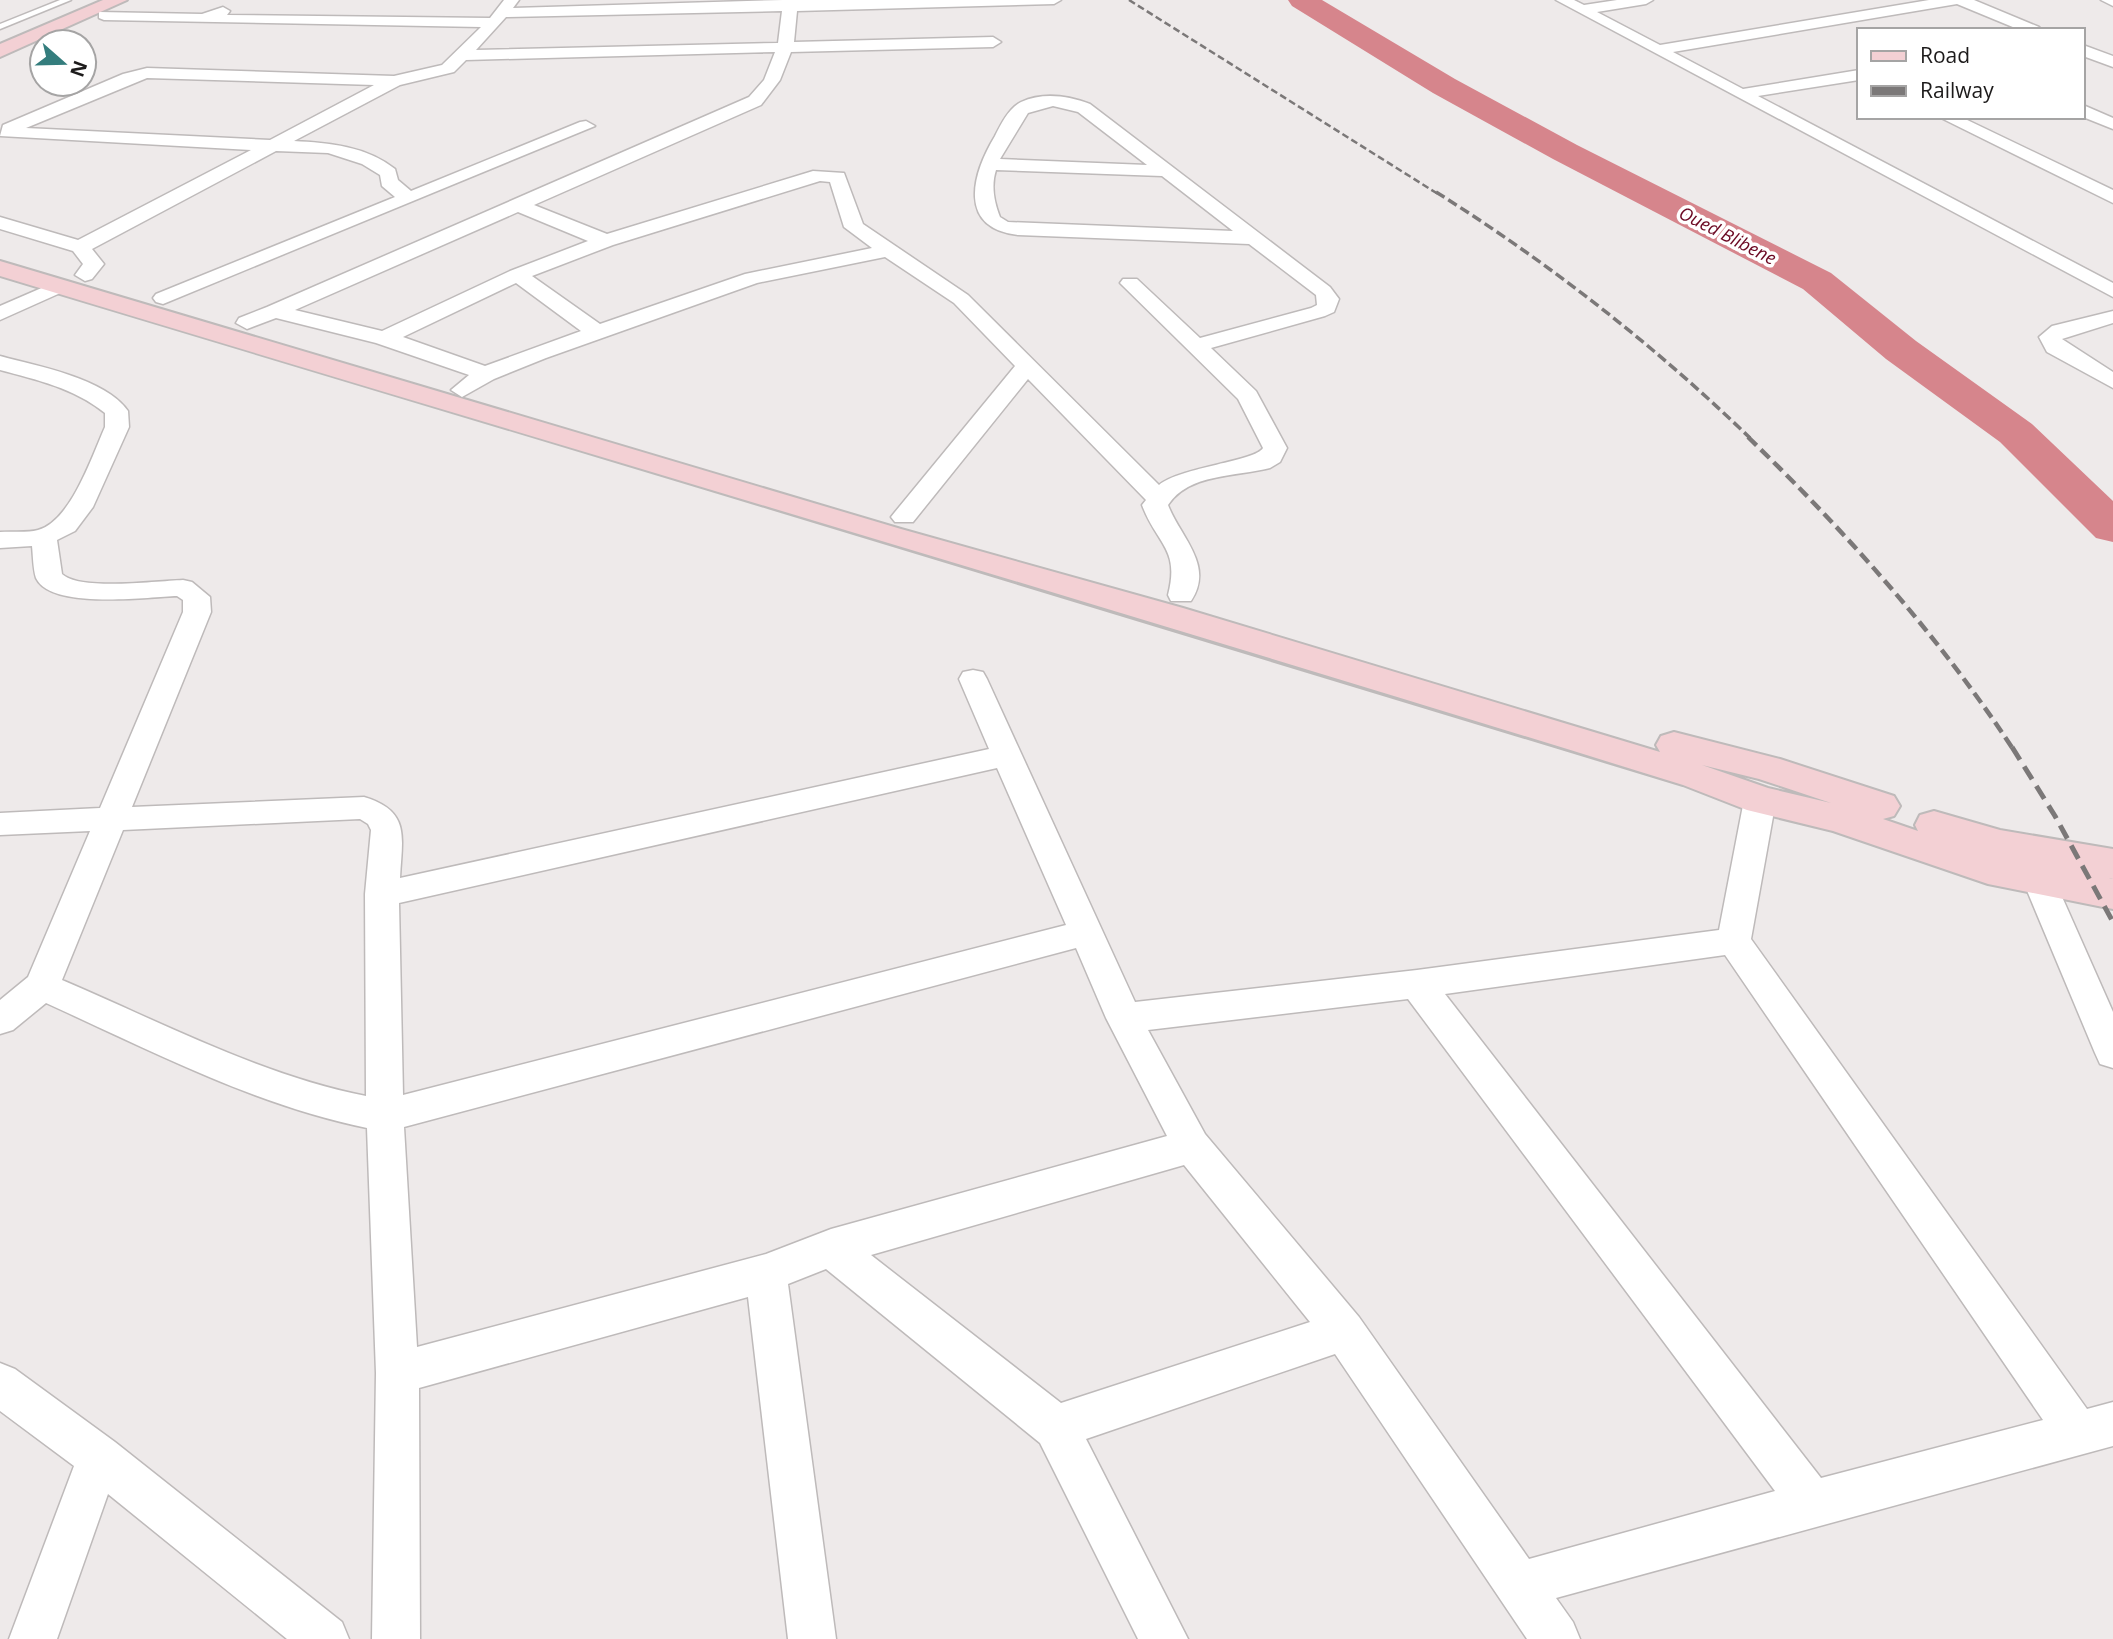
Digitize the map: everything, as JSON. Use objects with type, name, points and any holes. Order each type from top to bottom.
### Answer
[{"type":"main road","points":[[0,51],[118,0]]},
{"type":"main road","points":[[74,28],[139,0]]},
{"type":"main road","points":[[0,61],[28,48]]},
{"type":"main road","points":[[0,251],[899,525],[1181,596],[1703,753],[1761,787],[1839,819],[1988,869],[2113,894]]},
{"type":"main road","points":[[0,268],[72,275],[163,298],[260,317],[474,382],[1171,615],[1696,776],[1761,787],[2038,852],[2113,864]]},
{"type":"street","points":[[104,15],[204,19],[1054,0]]},
{"type":"street","points":[[1563,0],[2113,291]]},
{"type":"street","points":[[1581,10],[1646,0]]},
{"type":"street","points":[[1658,50],[1955,0]]},
{"type":"street","points":[[1961,0],[2029,28]]},
{"type":"street","points":[[2108,0],[2113,2]]},
{"type":"street","points":[[260,317],[755,101],[779,72],[790,4]]},
{"type":"street","points":[[204,19],[239,5]]},
{"type":"street","points":[[2,132],[129,77],[147,73],[395,81],[439,73],[464,55],[503,12]]},
{"type":"street","points":[[464,55],[993,42]]},
{"type":"street","points":[[2085,51],[2113,62]]},
{"type":"street","points":[[1742,94],[1857,75]]},
{"type":"street","points":[[0,314],[72,275],[274,145],[395,81]]},
{"type":"street","points":[[1197,345],[1327,308],[1329,299],[1323,291],[1084,108],[1061,101],[1024,107],[1014,117],[983,179],[991,219],[1007,228],[1254,239]]},
{"type":"street","points":[[2085,111],[2113,124]]},
{"type":"street","points":[[1951,119],[2113,197]]},
{"type":"street","points":[[163,298],[586,127]]},
{"type":"street","points":[[2,132],[328,148],[363,157],[389,173],[389,182],[408,198]]},
{"type":"street","points":[[990,164],[1166,171]]},
{"type":"street","points":[[384,338],[517,275],[606,241],[826,174],[838,177],[853,227],[961,299],[1158,498]]},
{"type":"street","points":[[518,205],[606,241]]},
{"type":"street","points":[[0,223],[72,275]]},
{"type":"street","points":[[260,317],[384,338],[474,382],[596,331],[752,278],[886,251]]},
{"type":"street","points":[[517,275],[596,331]]},
{"type":"street","points":[[1130,283],[1248,396],[1275,449],[1271,457],[1261,463],[1176,481],[1158,498],[1155,505],[1159,521],[1185,556],[1189,572],[1181,596]]},
{"type":"street","points":[[2113,317],[2060,331],[2050,337],[2055,347],[2113,381]]},
{"type":"street","points":[[0,363],[62,380],[102,398],[117,411],[117,427],[80,508],[66,526],[44,537],[0,540]]},
{"type":"street","points":[[899,525],[1027,366]]},
{"type":"street","points":[[0,1020],[42,986],[197,612],[197,597],[183,588],[85,591],[60,587],[49,577],[44,537]]},
{"type":"street","points":[[973,679],[1088,932],[1124,1018],[1192,1146],[1344,1331],[1556,1639]]},
{"type":"street","points":[[382,894],[1008,755]]},
{"type":"street","points":[[1519,1585],[1812,1503],[2095,1429],[1734,941],[1761,787]]},
{"type":"street","points":[[0,824],[364,808],[380,816],[387,830],[382,894],[385,1116],[397,1373],[396,1639]]},
{"type":"street","points":[[2039,881],[2113,1052]]},
{"type":"street","points":[[42,986],[265,1084],[320,1103],[385,1116],[1088,932]]},
{"type":"street","points":[[1124,1018],[1417,984],[1734,941]]},
{"type":"street","points":[[1417,984],[1812,1503]]},
{"type":"street","points":[[397,1373],[766,1273],[831,1248],[1192,1146]]},
{"type":"street","points":[[831,1248],[1056,1427],[1164,1639]]},
{"type":"street","points":[[766,1273],[812,1639]]},
{"type":"street","points":[[1056,1427],[1344,1331]]},
{"type":"street","points":[[0,1384],[99,1458],[325,1639]]},
{"type":"street","points":[[33,1639],[99,1458]]},
{"type":"lane","points":[[0,27],[67,0]]},
{"type":"waterway","name":"Oued Blibene","points":[[1302,0],[1444,86],[1565,152],[1817,281],[1901,350],[2016,433],[2113,528]]},
{"type":"railway","points":[[1129,0],[1438,194]]},
{"type":"railway","points":[[1436,192],[1519,247],[1599,307],[1676,370],[1750,438]]},
{"type":"railway","points":[[1748,437],[1820,510],[1889,586],[1954,666],[2013,749]]},
{"type":"railway","points":[[2012,747],[2055,816],[2113,922]]}]
